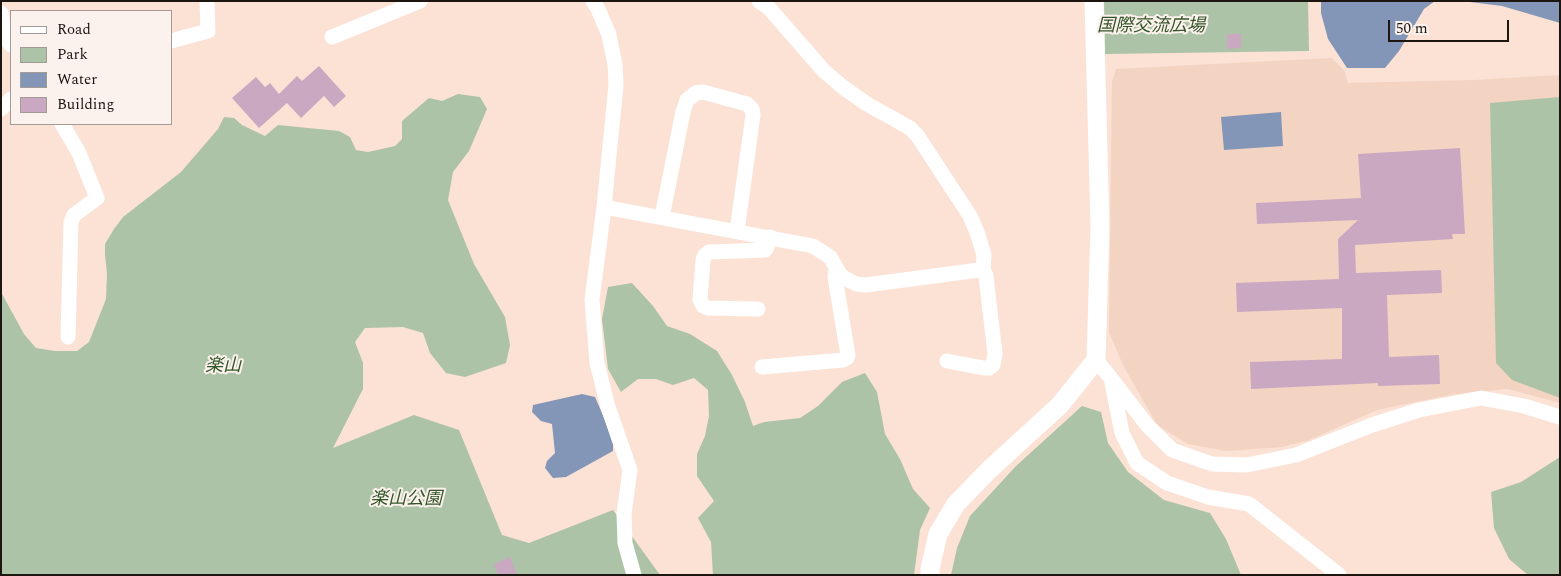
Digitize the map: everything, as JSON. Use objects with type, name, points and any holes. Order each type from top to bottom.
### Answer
[{"type":"street","points":[[172,41],[208,31],[207,1]]},
{"type":"street","points":[[332,37],[420,1]]},
{"type":"street","points":[[593,1],[609,35],[615,64],[616,85],[604,207],[592,300],[597,363],[608,407],[630,470],[624,514],[626,543],[634,575]]},
{"type":"street","points":[[759,1],[768,8],[824,71],[844,88],[867,104],[910,128],[917,135],[974,224],[984,255],[983,268],[986,276],[995,354],[994,365],[984,368],[947,361]]},
{"type":"street","points":[[930,575],[938,534],[956,504],[989,470],[1060,405],[1096,360],[1100,228],[1094,1]]},
{"type":"street","points":[[1,13],[5,37],[10,44]]},
{"type":"street","points":[[662,217],[685,105],[687,100],[696,93],[703,92],[747,104],[752,109],[753,115],[737,231]]},
{"type":"street","points":[[1,109],[10,100]]},
{"type":"street","points":[[63,125],[79,153],[97,198],[74,215],[70,222],[68,337]]},
{"type":"street","points":[[604,207],[813,246],[830,257],[842,276],[856,284],[980,270],[983,268]]},
{"type":"street","points":[[758,309],[708,308],[703,306],[700,300],[703,260],[709,252],[765,250],[768,247],[770,237]]},
{"type":"street","points":[[762,367],[843,360],[847,358],[836,269]]},
{"type":"street","points":[[1096,360],[1147,426],[1172,450],[1212,464],[1247,465],[1296,455],[1372,425],[1420,410],[1481,398],[1524,406],[1560,417]]},
{"type":"street","points":[[1110,377],[1122,433],[1137,463],[1167,483],[1208,497],[1249,504],[1339,575]]},
{"type":"shaded area","points":[[1332,58],[1344,70],[1348,83],[1474,80],[1560,75],[1560,403],[1508,389],[1455,394],[1377,410],[1309,440],[1282,447],[1227,451],[1188,444],[1157,425],[1123,365],[1109,332],[1112,81],[1116,69]]},
{"type":"green space","name":"国際交流広場","points":[[1104,1],[1308,1],[1309,51],[1105,54]]},
{"type":"green space","name":"楽山","points":[[458,94],[480,97],[487,109],[469,151],[453,172],[448,200],[474,264],[505,317],[510,345],[506,363],[465,377],[446,373],[430,353],[423,333],[403,327],[365,328],[355,342],[363,363],[363,389],[333,448],[414,415],[459,430],[502,535],[529,543],[613,510],[660,575],[1,575],[1,292],[24,334],[36,348],[55,351],[77,351],[89,342],[106,299],[105,244],[114,229],[123,217],[181,172],[218,129],[224,117],[234,118],[242,125],[265,136],[278,125],[339,131],[350,137],[356,150],[368,152],[395,146],[402,139],[402,121],[429,98],[442,101]]},
{"type":"green space","points":[[1560,97],[1560,398],[1512,380],[1496,363],[1490,103]]},
{"type":"green space","points":[[632,283],[653,306],[667,326],[690,334],[717,351],[732,375],[745,402],[753,426],[764,422],[800,418],[818,406],[842,382],[865,373],[877,392],[885,434],[900,459],[913,489],[930,508],[920,530],[914,575],[713,575],[711,542],[698,518],[714,501],[697,476],[697,454],[705,436],[709,416],[708,390],[694,378],[673,385],[656,379],[638,379],[621,392],[608,369],[602,319],[608,287]]},
{"type":"green space","points":[[1082,406],[1101,412],[1108,443],[1128,472],[1164,500],[1210,513],[1226,539],[1241,575],[951,575],[957,548],[970,516],[1016,466]]},
{"type":"green space","points":[[1560,457],[1560,575],[1528,575],[1509,559],[1494,528],[1491,492],[1521,482]]},
{"type":"water","points":[[1321,1],[1435,1],[1424,9],[1399,51],[1385,68],[1347,68],[1328,39],[1321,13]]},
{"type":"water","points":[[1462,1],[1560,1],[1560,23],[1502,6]]},
{"type":"water","points":[[1281,112],[1283,146],[1224,150],[1221,117]]},
{"type":"water","points":[[582,394],[595,397],[613,444],[613,451],[566,477],[553,478],[545,468],[547,461],[555,453],[552,424],[541,421],[532,412],[533,405]]},
{"type":"building","points":[[1227,34],[1241,34],[1241,48],[1227,49]]},
{"type":"building","points":[[319,66],[346,96],[334,107],[324,96],[301,118],[287,103],[259,128],[232,98],[256,77],[265,87],[270,83],[279,94],[297,76],[302,81]]},
{"type":"building","points":[[1460,148],[1465,234],[1452,234],[1453,239],[1355,245],[1356,273],[1441,270],[1442,293],[1387,295],[1389,357],[1439,355],[1440,384],[1378,386],[1378,383],[1251,389],[1250,362],[1342,359],[1342,308],[1237,312],[1236,283],[1339,279],[1338,239],[1358,220],[1257,224],[1256,203],[1361,198],[1358,154]]},
{"type":"building","points":[[510,557],[517,575],[498,575],[494,564]]},
{"type":"park label","name":"楽山公園","points":[[406,500]]}]
